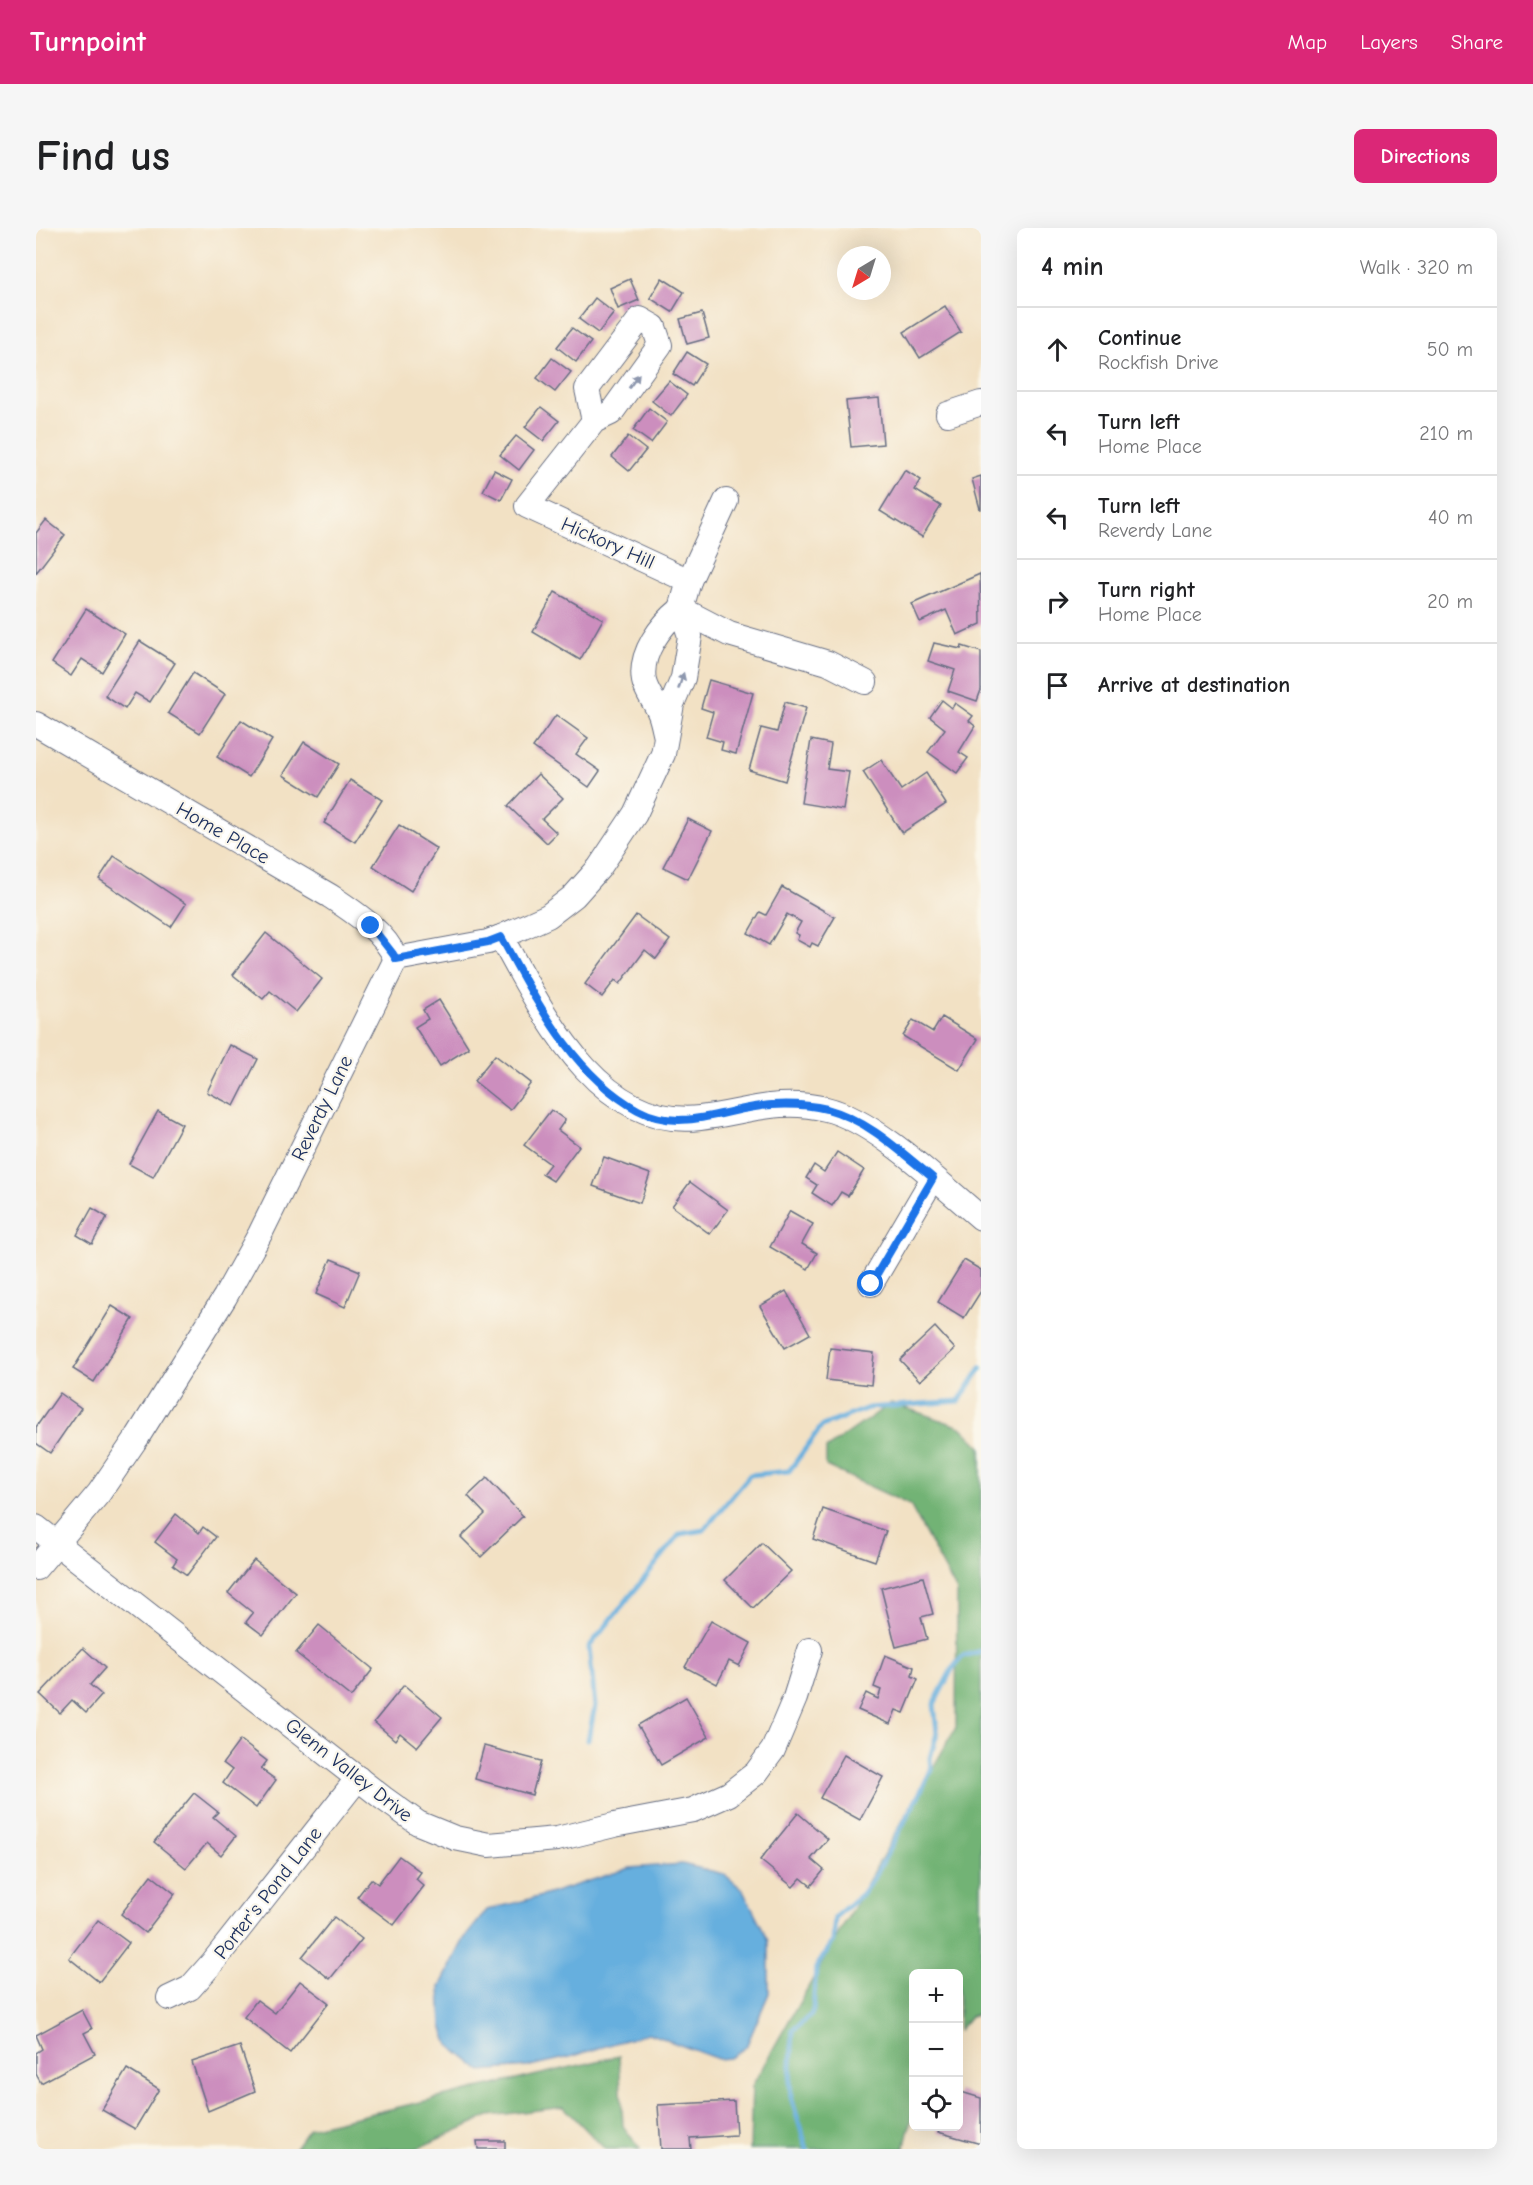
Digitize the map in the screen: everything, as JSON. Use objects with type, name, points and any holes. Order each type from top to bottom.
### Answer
[{"type":"street","points":[[948,414],[981,403]]},
{"type":"street","name":"Hickory Hill","points":[[594,421],[527,506],[689,581]]},
{"type":"street","points":[[396,959],[488,942],[548,916],[574,896],[599,868],[635,814],[663,754],[672,704],[683,678],[690,636],[681,609],[689,581],[726,501]]},
{"type":"street","points":[[681,609],[729,634],[828,663],[865,682]]},
{"type":"street","points":[[666,737],[660,714],[644,682],[643,664],[666,621],[681,609]]},
{"type":"street","name":"Home Place","points":[[36,724],[330,896],[371,926],[396,959]]},
{"type":"street","points":[[501,937],[546,1018],[574,1054],[601,1084],[639,1110],[672,1119],[714,1116],[771,1105],[826,1109],[862,1124],[981,1218]]},
{"type":"street","name":"Reverdy Lane","points":[[36,1568],[106,1483],[225,1297],[260,1234],[396,959]]},
{"type":"street","points":[[871,1284],[933,1178]]},
{"type":"street","name":"Glenn Valley Drive","points":[[36,1527],[418,1824],[455,1838],[489,1845],[557,1839],[614,1825],[693,1810],[729,1794],[756,1773],[773,1750],[795,1698],[810,1650]]},
{"type":"street","name":"Porter's Pond Lane","points":[[169,1998],[190,1988],[213,1962],[358,1778]]},
{"type":"green space","points":[[891,1403],[961,1427],[981,1447],[981,2013],[970,2016],[963,2025],[963,1969],[909,1969],[909,2128],[904,2149],[750,2149],[752,2086],[956,1727],[957,1592],[910,1505],[826,1466],[826,1449]]},
{"type":"green space","points":[[619,2056],[623,2126],[640,2149],[605,2149],[564,2107],[489,2116],[416,2149],[294,2149],[309,2128]]},
{"type":"water","points":[[682,1864],[724,1874],[743,1890],[769,1941],[769,1993],[746,2047],[730,2058],[718,2059],[648,2033],[570,2057],[527,2067],[481,2071],[449,2045],[442,2026],[440,1987],[464,1939],[487,1910],[542,1896],[630,1868]]},
{"type":"building","points":[[662,278],[684,292],[672,312],[650,298]]},
{"type":"building","points":[[630,279],[639,300],[618,309],[610,288]]},
{"type":"building","points":[[595,298],[614,313],[598,333],[579,319]]},
{"type":"building","points":[[945,306],[961,332],[920,358],[904,332]]},
{"type":"building","points":[[702,313],[709,338],[687,344],[680,319]]},
{"type":"building","points":[[572,328],[591,342],[576,362],[557,347]]},
{"type":"building","points":[[687,352],[706,364],[692,386],[673,374]]},
{"type":"building","points":[[552,358],[571,372],[555,392],[537,378]]},
{"type":"building","points":[[669,381],[687,395],[671,416],[652,401]]},
{"type":"building","points":[[879,398],[883,444],[851,447],[846,401]]},
{"type":"building","points":[[541,407],[559,421],[543,441],[525,427]]},
{"type":"building","points":[[649,408],[667,422],[651,443],[633,430]]},
{"type":"building","points":[[516,436],[534,450],[519,470],[500,455]]},
{"type":"building","points":[[628,436],[646,450],[629,471],[612,457]]},
{"type":"building","points":[[494,470],[512,479],[501,500],[483,491]]},
{"type":"building","points":[[905,470],[921,480],[915,490],[941,506],[922,537],[880,511]]},
{"type":"building","points":[[981,476],[981,509],[980,509],[972,479]]},
{"type":"building","points":[[46,520],[65,535],[36,573],[36,533]]},
{"type":"building","points":[[980,574],[981,624],[957,635],[946,610],[920,622],[912,604]]},
{"type":"building","points":[[555,592],[603,619],[580,660],[533,632]]},
{"type":"building","points":[[86,609],[125,634],[102,672],[82,659],[71,676],[52,663]]},
{"type":"building","points":[[140,641],[175,663],[150,702],[135,693],[125,709],[105,696]]},
{"type":"building","points":[[934,643],[961,649],[962,646],[981,652],[981,690],[977,701],[948,691],[955,670],[928,661]]},
{"type":"building","points":[[193,673],[225,694],[200,733],[168,713]]},
{"type":"building","points":[[709,680],[753,693],[736,754],[721,750],[723,742],[706,737],[713,712],[701,708]]},
{"type":"building","points":[[942,700],[952,708],[955,703],[973,716],[969,721],[975,726],[959,752],[968,758],[957,773],[928,752],[945,729],[930,717]]},
{"type":"building","points":[[785,702],[806,708],[785,781],[749,770],[761,728],[777,732]]},
{"type":"building","points":[[556,715],[588,738],[576,754],[600,771],[589,787],[533,747]]},
{"type":"building","points":[[241,720],[272,740],[249,777],[217,757]]},
{"type":"building","points":[[811,740],[831,744],[827,769],[849,772],[843,810],[801,803]]},
{"type":"building","points":[[304,742],[339,764],[318,797],[283,775]]},
{"type":"building","points":[[881,760],[901,790],[926,773],[946,804],[902,833],[863,772]]},
{"type":"building","points":[[538,774],[563,798],[542,819],[557,833],[547,843],[508,806]]},
{"type":"building","points":[[350,780],[382,800],[355,842],[324,823]]},
{"type":"building","points":[[688,819],[712,831],[688,879],[663,867]]},
{"type":"building","points":[[399,825],[437,849],[411,891],[373,866]]},
{"type":"building","points":[[114,856],[186,904],[171,927],[99,879]]},
{"type":"building","points":[[782,887],[835,917],[818,946],[812,943],[810,947],[797,940],[799,935],[795,933],[801,922],[787,914],[769,945],[748,933],[760,912],[766,915]]},
{"type":"building","points":[[636,915],[670,940],[656,959],[645,950],[620,984],[615,980],[602,997],[585,984]]},
{"type":"building","points":[[266,933],[322,979],[296,1012],[270,991],[263,999],[233,975]]},
{"type":"building","points":[[439,1000],[469,1048],[440,1066],[415,1027],[428,1019],[423,1010]]},
{"type":"building","points":[[942,1017],[978,1039],[959,1070],[903,1036],[913,1020],[933,1032]]},
{"type":"building","points":[[230,1045],[258,1059],[234,1106],[207,1092]]},
{"type":"building","points":[[495,1055],[531,1083],[510,1110],[474,1081]]},
{"type":"building","points":[[551,1110],[565,1120],[558,1130],[579,1146],[553,1181],[542,1174],[550,1164],[524,1145]]},
{"type":"building","points":[[158,1111],[182,1124],[153,1177],[129,1164]]},
{"type":"building","points":[[837,1152],[864,1170],[848,1196],[841,1192],[832,1206],[812,1193],[817,1185],[806,1178],[814,1165],[824,1172]]},
{"type":"building","points":[[604,1157],[650,1174],[640,1203],[593,1186]]},
{"type":"building","points":[[690,1182],[728,1210],[710,1234],[672,1206]]},
{"type":"building","points":[[92,1208],[107,1217],[92,1244],[77,1235]]},
{"type":"building","points":[[790,1211],[813,1224],[802,1244],[817,1253],[808,1269],[770,1247]]},
{"type":"building","points":[[331,1259],[360,1271],[345,1307],[316,1294]]},
{"type":"building","points":[[964,1260],[981,1270],[981,1291],[964,1318],[938,1302]]},
{"type":"building","points":[[786,1291],[810,1334],[785,1348],[760,1306]]},
{"type":"building","points":[[112,1306],[133,1319],[94,1382],[73,1369]]},
{"type":"building","points":[[935,1327],[955,1349],[920,1381],[900,1360]]},
{"type":"building","points":[[830,1348],[874,1353],[871,1385],[826,1380]]},
{"type":"building","points":[[60,1393],[81,1408],[50,1453],[36,1443],[36,1427]]},
{"type":"building","points":[[487,1478],[523,1516],[481,1557],[461,1537],[485,1514],[468,1496]]},
{"type":"building","points":[[823,1509],[886,1531],[875,1561],[813,1539]]},
{"type":"building","points":[[176,1514],[199,1533],[203,1527],[216,1537],[187,1575],[173,1565],[177,1559],[155,1542]]},
{"type":"building","points":[[762,1543],[791,1571],[753,1608],[725,1580]]},
{"type":"building","points":[[254,1560],[296,1593],[263,1635],[246,1622],[253,1613],[228,1593]]},
{"type":"building","points":[[923,1577],[933,1614],[921,1617],[927,1639],[896,1647],[881,1588]]},
{"type":"building","points":[[711,1621],[751,1643],[739,1666],[729,1661],[717,1684],[685,1667]]},
{"type":"building","points":[[319,1625],[373,1669],[351,1697],[296,1653]]},
{"type":"building","points":[[83,1648],[105,1668],[90,1685],[102,1695],[86,1713],[72,1700],[60,1713],[40,1694]]},
{"type":"building","points":[[885,1655],[914,1667],[912,1676],[918,1679],[904,1713],[896,1710],[890,1724],[858,1710],[866,1693],[878,1699],[881,1690],[874,1687]]},
{"type":"building","points":[[404,1685],[442,1717],[417,1747],[400,1733],[395,1740],[374,1722]]},
{"type":"building","points":[[686,1697],[709,1737],[661,1765],[638,1725]]},
{"type":"building","points":[[240,1740],[267,1761],[261,1769],[276,1780],[256,1808],[223,1783],[232,1770],[223,1763]]},
{"type":"building","points":[[484,1746],[541,1761],[532,1795],[475,1779]]},
{"type":"building","points":[[844,1755],[883,1777],[860,1820],[820,1798]]},
{"type":"building","points":[[194,1793],[218,1812],[213,1817],[236,1836],[221,1855],[207,1843],[186,1868],[154,1842]]},
{"type":"building","points":[[798,1813],[828,1839],[811,1859],[824,1870],[811,1886],[801,1878],[793,1887],[760,1860]]},
{"type":"building","points":[[399,1856],[421,1872],[416,1879],[424,1886],[394,1925],[357,1897],[371,1879],[378,1884]]},
{"type":"building","points":[[151,1875],[175,1894],[145,1933],[121,1914]]},
{"type":"building","points":[[334,1917],[362,1939],[330,1979],[302,1957]]},
{"type":"building","points":[[98,1920],[129,1943],[99,1982],[69,1958]]},
{"type":"building","points":[[300,1981],[329,2003],[290,2053],[244,2017],[257,2000],[275,2013]]},
{"type":"building","points":[[82,2010],[92,2029],[84,2033],[95,2054],[41,2083],[36,2074],[36,2053],[42,2049],[36,2035]]},
{"type":"building","points":[[240,2046],[255,2091],[208,2111],[192,2062]]},
{"type":"building","points":[[127,2069],[159,2089],[135,2129],[102,2110]]},
{"type":"building","points":[[963,2093],[981,2098],[981,2144],[938,2132],[963,2131]]},
{"type":"building","points":[[734,2101],[736,2135],[690,2138],[691,2149],[661,2149],[658,2105]]},
{"type":"building","points":[[477,2141],[505,2141],[505,2149],[478,2149]]},
{"type":"waterway","points":[[588,1740],[595,1706],[589,1647],[680,1534],[704,1530],[750,1475],[789,1471],[822,1426],[868,1408],[959,1401],[981,1368]]},
{"type":"waterway","points":[[807,2149],[791,2097],[793,2030],[811,2015],[813,2010],[816,1968],[833,1942],[835,1917],[862,1894],[875,1876],[931,1770],[930,1758],[937,1733],[934,1704],[952,1669],[963,1656],[981,1651]]},
{"type":"route","points":[[371,926],[396,959],[488,942],[501,937],[546,1018],[574,1054],[601,1084],[639,1110],[672,1119],[697,1119],[771,1105],[804,1106],[826,1109],[849,1117],[890,1143],[933,1178],[871,1284]]}]
